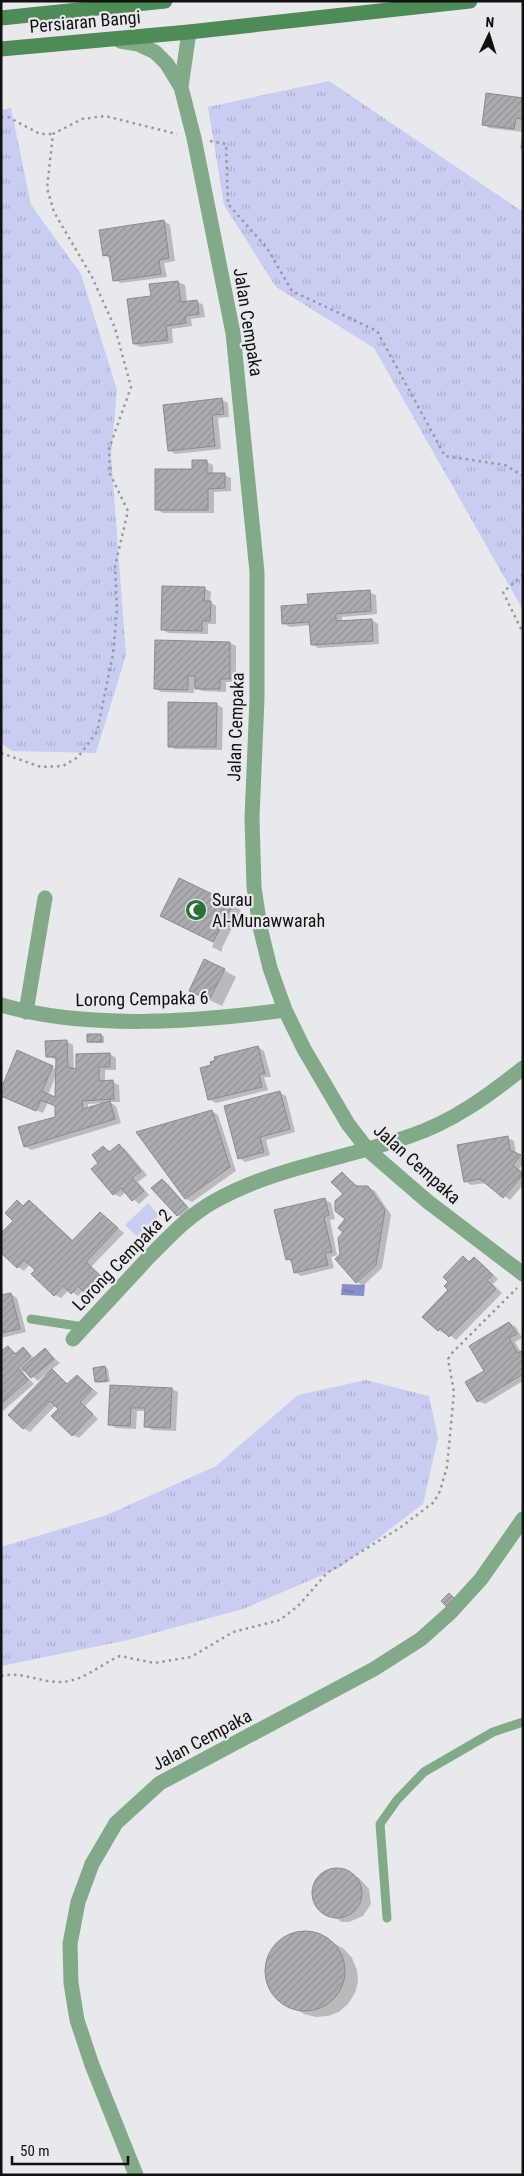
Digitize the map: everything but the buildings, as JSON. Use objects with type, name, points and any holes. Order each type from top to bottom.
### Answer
[{"type":"main road","name":"Persiaran Bangi","points":[[1,18],[166,1]]},
{"type":"main road","name":"Persiaran Bangi","points":[[1,49],[189,32],[470,1]]},
{"type":"street","name":"Jalan Cempaka","points":[[181,87],[189,32]]},
{"type":"street","name":"Jalan Cempaka","points":[[107,39],[148,48],[167,64],[181,87],[194,138],[233,333],[244,426],[250,515],[257,572],[257,699],[252,818],[254,887],[260,927],[270,968],[285,1010],[304,1049],[348,1124],[368,1150],[426,1201],[523,1274]]},
{"type":"street","points":[[26,1012],[45,898]]},
{"type":"street","name":"Lorong Cempaka 6","points":[[1,1004],[26,1012],[66,1018],[134,1021],[249,1015],[285,1010]]},
{"type":"street","name":"Lorong Cempaka 2","points":[[73,1339],[180,1223],[213,1202],[242,1187],[278,1174],[412,1136],[453,1117],[488,1096],[523,1068]]},
{"type":"street","name":"Jalan Cempaka","points":[[136,2175],[92,2065],[77,2020],[70,1944],[78,1902],[92,1864],[116,1823],[160,1783],[374,1669],[420,1639],[450,1613],[481,1579],[523,1519]]},
{"type":"lane","points":[[31,1319],[84,1327]]},
{"type":"lane","points":[[387,1918],[380,1824],[397,1800],[424,1772],[493,1732],[523,1722]]},
{"type":"path","points":[[1,117],[8,117],[40,134],[53,134],[82,119],[105,116],[226,144],[228,204],[266,248],[292,291],[378,330],[445,456],[505,465],[523,476]]},
{"type":"path","points":[[1,753],[41,766],[63,766],[78,757],[97,732],[113,654],[117,610],[116,566],[128,511],[110,474],[109,449],[131,386],[115,328],[92,276],[54,212],[47,188],[53,134]]},
{"type":"path","points":[[523,575],[502,592],[523,633]]},
{"type":"path","points":[[1,1676],[30,1675],[61,1682],[85,1676],[120,1656],[154,1663],[191,1657],[233,1632],[280,1620],[290,1614],[315,1590],[327,1573],[401,1527],[434,1502],[440,1491],[447,1467],[454,1392],[448,1359],[452,1352],[495,1308],[523,1284]]},
{"type":"green space","points":[[329,81],[523,212],[523,610],[374,348],[276,287],[224,205],[208,107]]},
{"type":"green space","points":[[11,108],[31,205],[81,274],[117,390],[111,455],[126,655],[96,753],[12,751],[1,743],[1,110]]},
{"type":"green space","points":[[148,1203],[159,1215],[137,1236],[125,1225]]},
{"type":"green space","points":[[366,1380],[429,1396],[438,1438],[423,1504],[339,1568],[243,1609],[128,1640],[1,1666],[1,1547],[107,1515],[216,1466],[298,1395]]},
{"type":"water","points":[[342,1284],[365,1285],[364,1296],[341,1295]]},
{"type":"place","name":"Surau Al-Munawwarah","points":[[196,910]]}]
